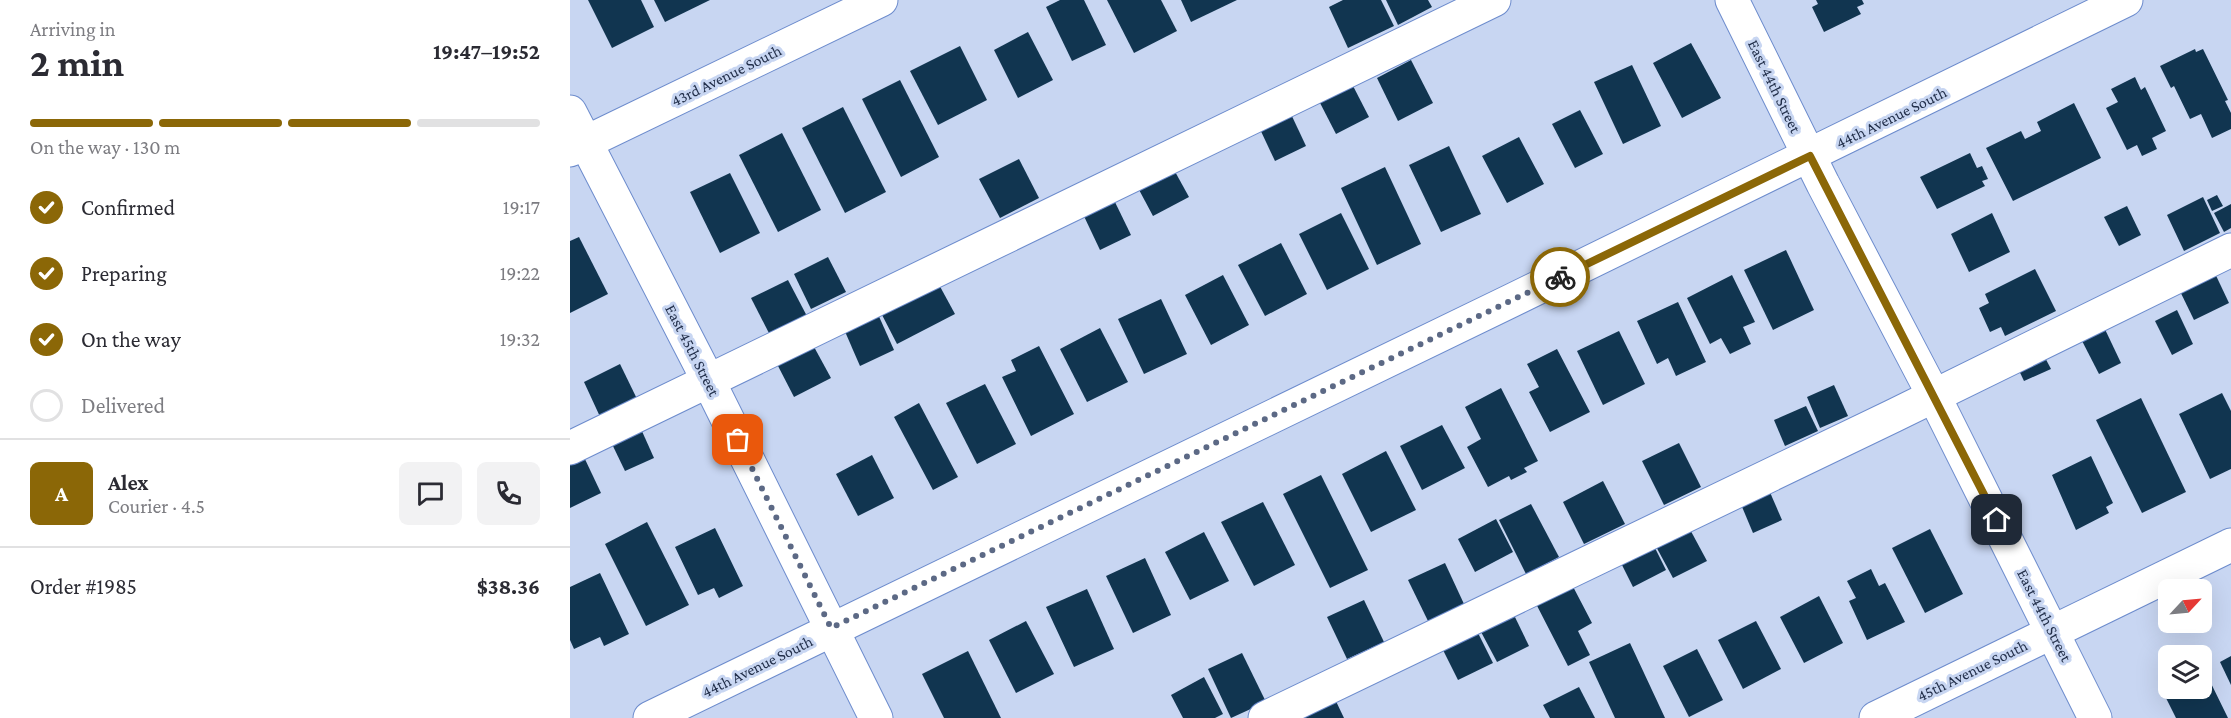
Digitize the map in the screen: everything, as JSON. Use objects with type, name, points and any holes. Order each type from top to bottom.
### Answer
[{"type":"street","name":"43rd Avenue South","points":[[578,146],[881,0]]},
{"type":"street","points":[[570,448],[1494,0]]},
{"type":"street","name":"East 44th Street","points":[[1732,0],[2095,718]]},
{"type":"street","name":"44th Avenue South","points":[[650,718],[831,628],[1810,156],[2126,0]]},
{"type":"street","name":"East 45th Street","points":[[570,112],[578,146],[708,380],[876,718]]},
{"type":"street","points":[[1265,718],[1934,396],[2231,250]]},
{"type":"street","name":"45th Avenue South","points":[[1876,718],[2231,544]]},
{"type":"building","points":[[588,0],[641,0],[654,27],[612,48]]},
{"type":"building","points":[[654,0],[710,0],[665,22]]},
{"type":"building","points":[[1060,0],[1084,0],[1106,45],[1072,61],[1046,7]]},
{"type":"building","points":[[1107,0],[1161,0],[1177,31],[1134,53]]},
{"type":"building","points":[[1181,0],[1237,0],[1191,22]]},
{"type":"building","points":[[1343,0],[1381,0],[1394,26],[1348,48],[1329,7]]},
{"type":"building","points":[[1386,0],[1428,0],[1432,7],[1398,25]]},
{"type":"building","points":[[1816,0],[1862,0],[1864,4],[1857,7],[1861,14],[1824,32],[1812,7],[1818,4]]},
{"type":"building","points":[[1028,32],[1053,80],[1018,98],[994,50]]},
{"type":"building","points":[[1691,43],[1721,98],[1682,118],[1653,63]]},
{"type":"building","points":[[960,46],[987,100],[938,125],[910,71]]},
{"type":"building","points":[[2195,49],[2196,52],[2203,49],[2228,100],[2225,101],[2231,113],[2231,129],[2212,138],[2201,114],[2190,119],[2174,86],[2171,88],[2160,66]]},
{"type":"building","points":[[1411,60],[1433,103],[1398,121],[1377,78]]},
{"type":"building","points":[[1632,65],[1661,126],[1623,144],[1594,82]]},
{"type":"building","points":[[2135,77],[2141,90],[2145,87],[2166,131],[2152,138],[2157,149],[2142,156],[2137,145],[2127,150],[2106,108],[2118,102],[2111,89]]},
{"type":"building","points":[[900,80],[939,157],[901,177],[862,99]]},
{"type":"building","points":[[1351,82],[1369,117],[1336,134],[1318,99]]},
{"type":"building","points":[[2074,103],[2101,158],[2013,201],[1986,148],[2021,131],[2025,139],[2041,131],[2037,122]]},
{"type":"building","points":[[843,107],[886,192],[845,213],[802,128]]},
{"type":"building","points":[[1580,110],[1603,154],[1575,168],[1552,124]]},
{"type":"building","points":[[1290,112],[1306,146],[1275,161],[1259,127]]},
{"type":"building","points":[[782,133],[821,210],[778,232],[739,155]]},
{"type":"building","points":[[1519,137],[1544,184],[1507,203],[1482,156]]},
{"type":"building","points":[[1449,146],[1481,214],[1441,232],[1409,165]]},
{"type":"building","points":[[1970,153],[1977,168],[1982,166],[1988,179],[1982,181],[1985,186],[1937,209],[1920,177]]},
{"type":"building","points":[[1019,159],[1039,198],[1000,218],[979,179]]},
{"type":"building","points":[[1385,167],[1421,244],[1377,265],[1341,188]]},
{"type":"building","points":[[1173,168],[1189,197],[1153,216],[1137,186]]},
{"type":"building","points":[[730,173],[760,233],[720,253],[690,192]]},
{"type":"building","points":[[2217,195],[2223,206],[2212,211],[2207,200]]},
{"type":"building","points":[[2203,197],[2220,233],[2184,251],[2167,215]]},
{"type":"building","points":[[1113,198],[1131,235],[1100,250],[1082,212]]},
{"type":"building","points":[[2231,204],[2231,228],[2224,232],[2214,213]]},
{"type":"building","points":[[2127,206],[2141,235],[2119,246],[2104,217]]},
{"type":"building","points":[[1341,213],[1369,269],[1327,290],[1299,234]]},
{"type":"building","points":[[1992,213],[2010,252],[1969,272],[1951,234]]},
{"type":"building","points":[[579,237],[608,294],[570,313],[570,241]]},
{"type":"building","points":[[1281,243],[1307,294],[1265,316],[1238,265]]},
{"type":"building","points":[[1786,250],[1814,310],[1773,330],[1744,270]]},
{"type":"building","points":[[828,257],[846,292],[811,309],[794,274]]},
{"type":"building","points":[[2211,265],[2229,303],[2194,320],[2176,283]]},
{"type":"building","points":[[2035,269],[2056,311],[2005,336],[2001,327],[1990,332],[1979,308],[1989,303],[1985,294]]},
{"type":"building","points":[[1223,275],[1249,325],[1211,345],[1185,295]]},
{"type":"building","points":[[1732,275],[1755,322],[1743,327],[1751,344],[1730,354],[1721,338],[1710,344],[1687,298]]},
{"type":"building","points":[[788,280],[809,320],[772,339],[751,298]]},
{"type":"building","points":[[937,281],[955,314],[897,344],[880,311]]},
{"type":"building","points":[[1161,299],[1187,354],[1144,374],[1118,319]]},
{"type":"building","points":[[1678,302],[1706,362],[1676,376],[1668,358],[1657,364],[1637,321]]},
{"type":"building","points":[[2177,310],[2193,344],[2172,355],[2155,321]]},
{"type":"building","points":[[877,312],[894,350],[860,366],[843,327]]},
{"type":"building","points":[[2102,323],[2121,363],[2099,374],[2079,335]]},
{"type":"building","points":[[1100,328],[1128,382],[1087,402],[1060,349]]},
{"type":"building","points":[[1619,331],[1645,384],[1603,405],[1577,351]]},
{"type":"building","points":[[813,345],[831,378],[794,397],[777,364]]},
{"type":"building","points":[[1039,346],[1074,414],[1031,436],[1002,377],[1016,371],[1011,360]]},
{"type":"building","points":[[1557,349],[1590,412],[1550,432],[1529,392],[1539,387],[1527,364]]},
{"type":"building","points":[[2041,350],[2051,369],[2024,381],[2015,362]]},
{"type":"building","points":[[620,364],[639,403],[602,421],[584,382]]},
{"type":"building","points":[[985,384],[1016,444],[977,464],[946,403]]},
{"type":"building","points":[[1834,385],[1848,416],[1820,428],[1807,397]]},
{"type":"building","points":[[1501,388],[1538,461],[1524,468],[1527,472],[1511,480],[1509,476],[1488,487],[1467,447],[1481,439],[1465,407]]},
{"type":"building","points":[[2222,393],[2231,411],[2231,469],[2210,479],[2179,414]]},
{"type":"building","points":[[2141,398],[2186,492],[2142,513],[2096,420]]},
{"type":"building","points":[[919,403],[958,477],[933,490],[894,417]]},
{"type":"building","points":[[1806,406],[1818,431],[1785,446],[1774,420]]},
{"type":"building","points":[[1442,425],[1465,468],[1422,490],[1400,446]]},
{"type":"building","points":[[641,429],[654,458],[625,471],[611,442]]},
{"type":"building","points":[[1679,443],[1701,487],[1664,505],[1642,461]]},
{"type":"building","points":[[1386,451],[1416,510],[1371,532],[1342,474]]},
{"type":"building","points":[[583,455],[601,493],[570,508],[570,461]]},
{"type":"building","points":[[872,455],[894,498],[858,516],[836,474]]},
{"type":"building","points":[[2091,456],[2113,503],[2106,507],[2109,513],[2076,530],[2052,475]]},
{"type":"building","points":[[1321,475],[1368,570],[1330,588],[1283,494]]},
{"type":"building","points":[[1603,481],[1625,524],[1584,544],[1563,502]]},
{"type":"building","points":[[1769,490],[1782,520],[1753,533],[1740,502]]},
{"type":"building","points":[[1263,502],[1295,565],[1254,586],[1221,522]]},
{"type":"building","points":[[1531,504],[1559,557],[1526,574],[1499,520]]},
{"type":"building","points":[[1496,519],[1513,552],[1475,572],[1458,539]]},
{"type":"building","points":[[647,522],[689,605],[646,626],[605,544]]},
{"type":"building","points":[[1686,522],[1707,561],[1673,578],[1652,539]]},
{"type":"building","points":[[715,528],[743,586],[719,598],[714,588],[698,595],[675,547]]},
{"type":"building","points":[[1930,529],[1963,594],[1925,613],[1892,548]]},
{"type":"building","points":[[1204,532],[1229,581],[1190,600],[1165,552]]},
{"type":"building","points":[[1651,540],[1666,570],[1633,587],[1618,557]]},
{"type":"building","points":[[1145,558],[1171,615],[1133,633],[1106,576]]},
{"type":"building","points":[[1445,563],[1464,604],[1428,621],[1408,580]]},
{"type":"building","points":[[1871,569],[1879,586],[1885,583],[1905,622],[1867,640],[1849,601],[1856,598],[1847,581]]},
{"type":"building","points":[[600,573],[629,634],[604,646],[600,637],[574,649],[570,640],[570,587]]},
{"type":"building","points":[[1568,577],[1592,623],[1578,631],[1590,655],[1568,666],[1532,596]]},
{"type":"building","points":[[1087,589],[1114,649],[1074,667],[1046,607]]},
{"type":"building","points":[[1819,596],[1843,643],[1804,663],[1780,617]]},
{"type":"building","points":[[1364,600],[1384,642],[1347,659],[1327,617]]},
{"type":"building","points":[[1513,613],[1529,646],[1497,662],[1480,630]]},
{"type":"building","points":[[1026,621],[1054,674],[1016,693],[989,640]]},
{"type":"building","points":[[1756,621],[1781,669],[1743,689],[1718,640]]},
{"type":"building","points":[[1477,631],[1493,663],[1458,680],[1442,648]]},
{"type":"building","points":[[1630,643],[1665,718],[1615,718],[1589,662]]},
{"type":"building","points":[[1697,649],[1723,700],[1689,717],[1663,666]]},
{"type":"building","points":[[968,651],[1001,718],[944,718],[922,674]]},
{"type":"building","points":[[1242,653],[1266,702],[1231,718],[1208,669]]},
{"type":"building","points":[[2231,656],[2231,685],[2220,662]]},
{"type":"building","points":[[1204,677],[1223,714],[1215,718],[1183,718],[1171,695]]},
{"type":"building","points":[[2212,685],[2228,718],[2176,718],[2166,699],[2212,699]]},
{"type":"building","points":[[1579,687],[1595,718],[1550,718],[1543,705]]},
{"type":"building","points":[[1333,695],[1344,718],[1305,718],[1301,709]]},
{"type":"way so far","points":[[738,440],[831,628],[1560,277]]},
{"type":"route","points":[[1560,277],[1810,156],[1997,520]]}]
